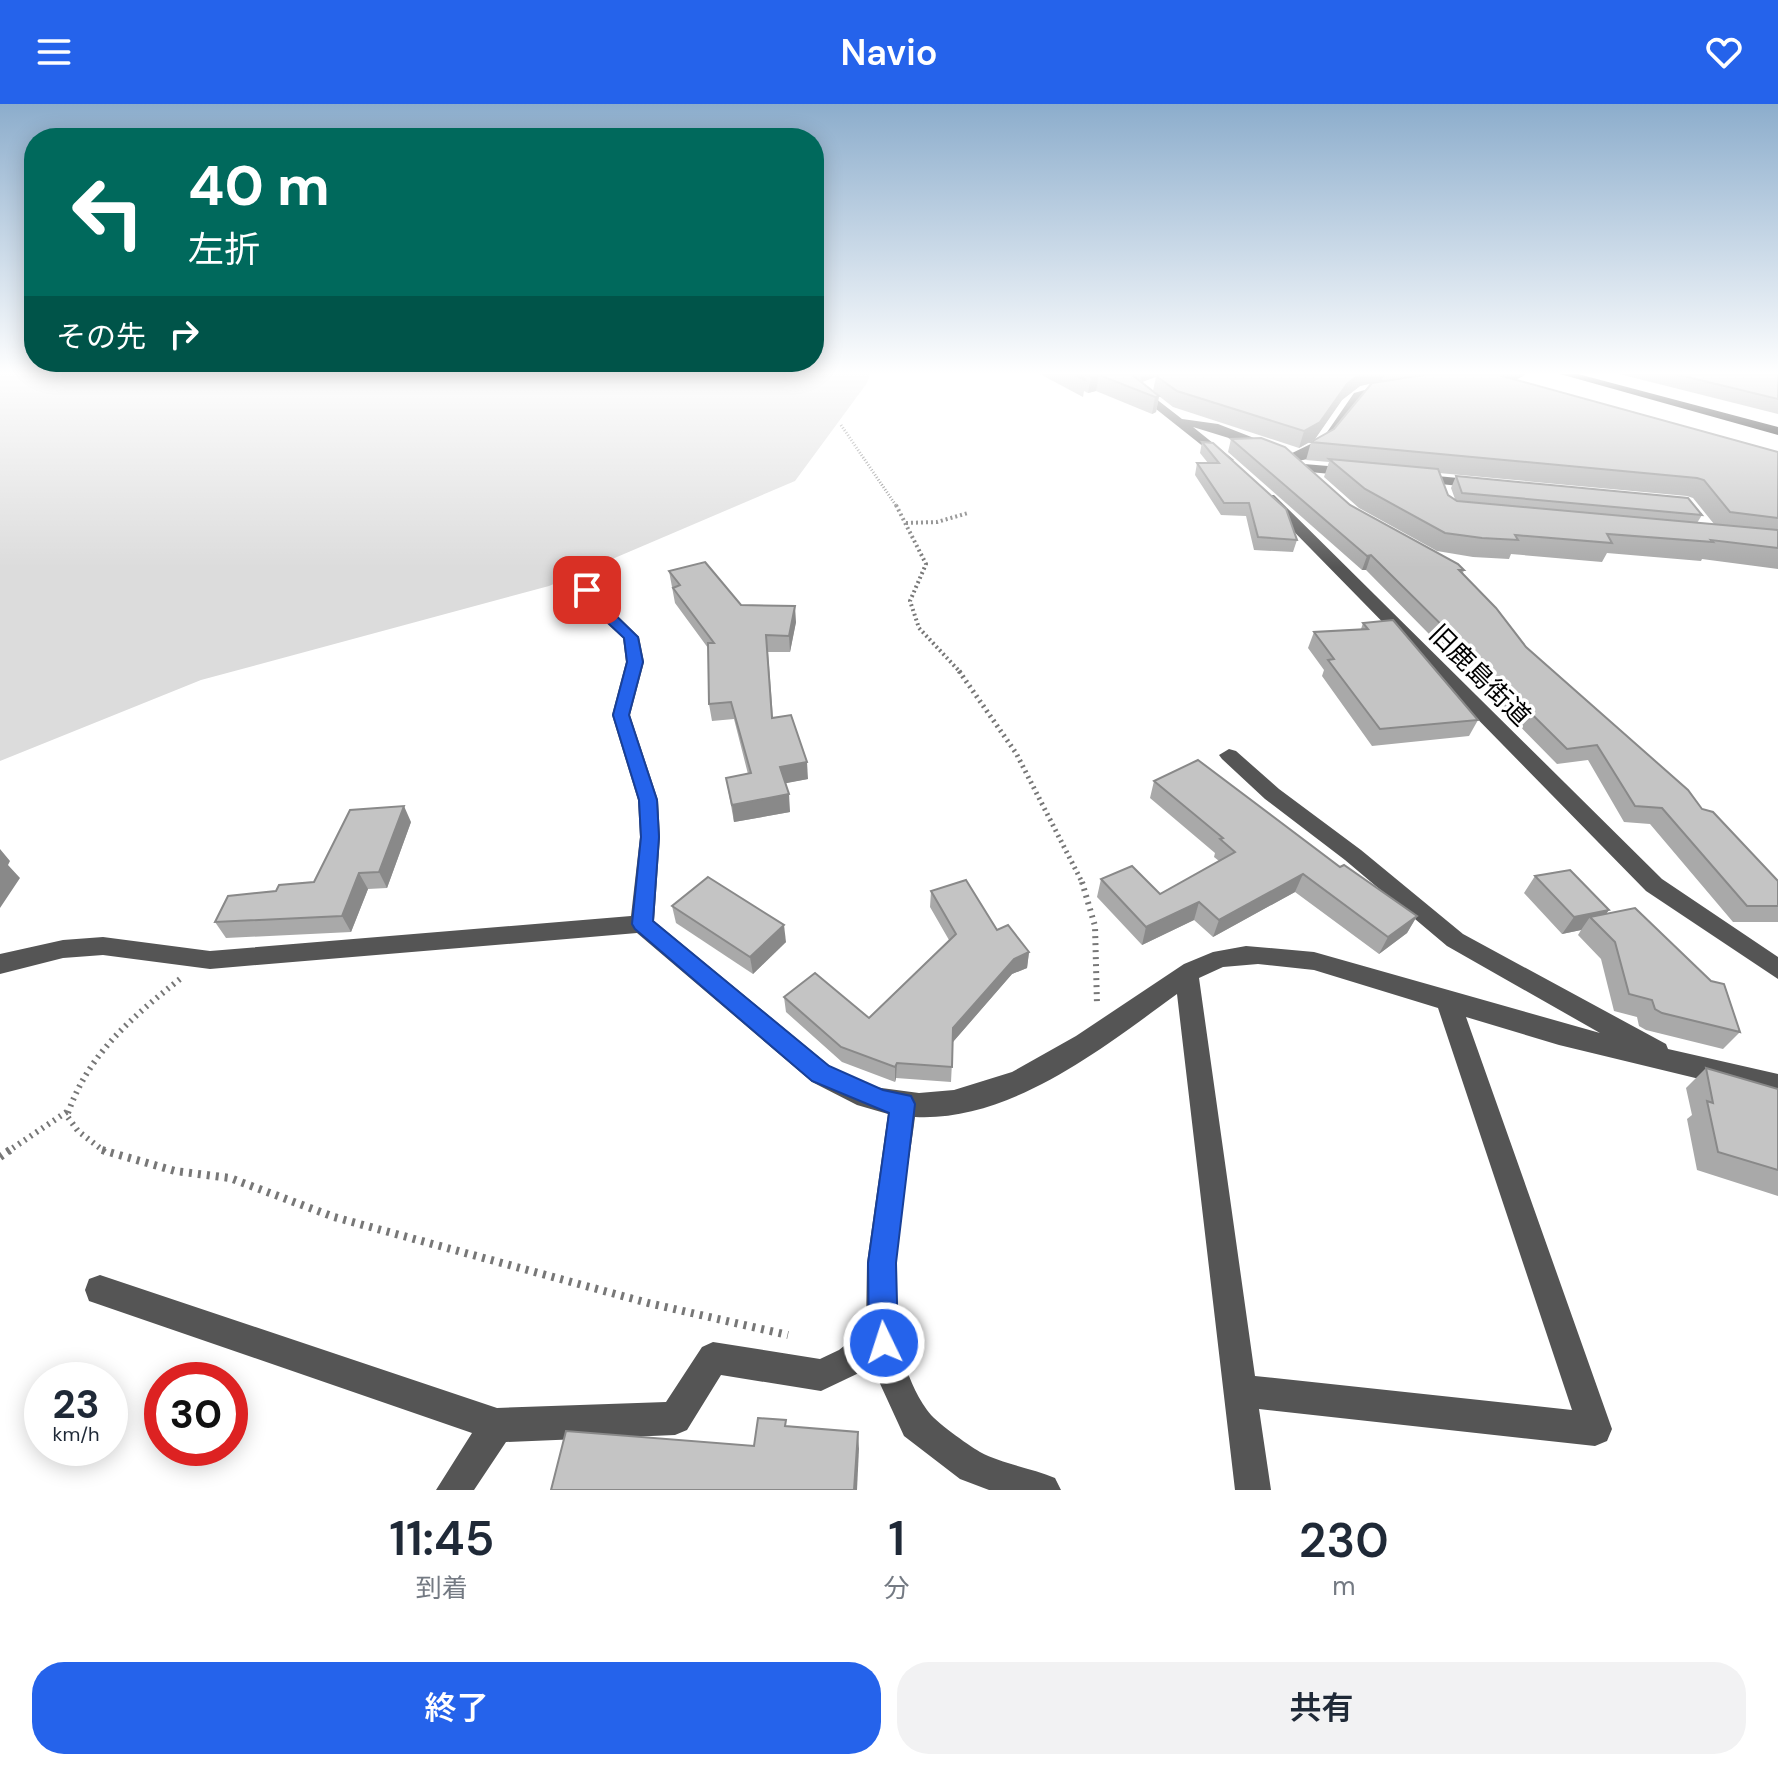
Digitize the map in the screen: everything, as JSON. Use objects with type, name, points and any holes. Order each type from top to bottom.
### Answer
[{"type":"street","points":[[1203,439],[1237,468]]},
{"type":"street","points":[[1241,439],[1298,463],[1364,473]]},
{"type":"street","points":[[1298,463],[1329,439]]},
{"type":"street","points":[[1298,463],[1328,489]]},
{"type":"street","points":[[1408,477],[1500,486]]},
{"type":"street","points":[[1438,480],[1446,501]]},
{"type":"street","name":"旧鹿島街道","points":[[1258,487],[1654,885],[1778,969]]},
{"type":"street","points":[[575,573],[599,607],[631,637],[635,662],[621,715],[648,800],[650,837],[642,924]]},
{"type":"street","points":[[1229,755],[1272,794],[1353,855],[1455,940],[1649,1045],[1667,1060]]},
{"type":"street","points":[[0,964],[63,949],[103,946],[205,960],[642,924],[821,1074],[882,1101],[927,1107],[999,1091],[1032,1077],[1187,975],[1221,959],[1277,954],[1314,961],[1571,1038],[1778,1086]]},
{"type":"street","points":[[1187,975],[1243,1391],[1253,1490]]},
{"type":"street","points":[[1243,1391],[1595,1429],[1448,1001]]},
{"type":"street","points":[[903,1104],[882,1263],[881,1318],[887,1365],[916,1424],[972,1467],[1043,1490]]},
{"type":"street","points":[[100,1290],[497,1425],[675,1418],[713,1358],[821,1375],[850,1361],[871,1342]]},
{"type":"street","points":[[454,1490],[497,1425]]},
{"type":"path","points":[[850,439],[906,523],[926,564],[913,590],[913,616],[919,628],[970,683],[1016,753],[1087,892],[1095,926],[1095,995],[1099,1012],[1109,1027]]},
{"type":"path","points":[[906,523],[937,522],[968,513]]},
{"type":"path","points":[[205,960],[131,1019],[80,1078],[67,1116],[78,1131],[106,1153],[175,1171],[230,1178],[334,1217],[648,1303],[799,1338]]},
{"type":"path","points":[[0,1157],[69,1110]]},
{"type":"shaded area","points":[[0,439],[826,439],[795,481],[549,586],[201,680],[0,761]]},
{"type":"building","points":[[1231,439],[1263,439],[1285,447],[1350,505],[1458,564],[1464,570],[1459,570],[1496,608],[1526,647],[1688,790],[1702,809],[1713,812],[1778,881],[1778,906],[1747,906],[1662,808],[1635,806],[1597,745],[1567,749],[1371,555],[1367,556]]},
{"type":"building","points":[[1317,439],[1730,439],[1778,452],[1778,518],[1730,512],[1704,480],[1697,478],[1311,442]]},
{"type":"building","points":[[1202,442],[1213,443],[1286,509],[1297,540],[1258,537],[1249,503],[1224,503],[1197,463],[1219,463]]},
{"type":"building","points":[[1329,459],[1438,469],[1448,495],[1457,501],[1778,530],[1778,548],[1711,540],[1713,542],[1607,534],[1612,543],[1515,535],[1518,540],[1482,538],[1445,533],[1365,489]]},
{"type":"building","points":[[1456,476],[1688,498],[1702,515],[1462,493]]},
{"type":"building","points":[[705,562],[741,605],[795,606],[789,636],[766,635],[772,718],[791,715],[807,762],[780,767],[789,794],[732,805],[726,778],[751,773],[731,702],[709,704],[708,643],[714,643],[673,588],[680,585],[669,571]]},
{"type":"building","points":[[1393,620],[1478,720],[1380,729],[1328,660],[1334,659],[1314,632],[1368,629],[1363,623]]},
{"type":"building","points":[[1198,760],[1340,867],[1344,865],[1417,916],[1388,937],[1303,874],[1219,920],[1199,902],[1146,927],[1101,879],[1132,866],[1160,894],[1235,852],[1220,839],[1223,838],[1154,781]]},
{"type":"building","points":[[404,806],[379,872],[359,873],[342,916],[215,922],[228,896],[276,891],[279,885],[314,882],[350,810]]},
{"type":"building","points":[[1570,870],[1609,910],[1574,917],[1535,876]]},
{"type":"building","points":[[708,877],[784,925],[750,957],[672,906]]},
{"type":"building","points":[[966,880],[997,930],[1008,925],[1029,952],[1014,959],[953,1028],[952,1067],[897,1063],[895,1067],[841,1047],[784,997],[815,973],[869,1018],[956,934],[931,891]]},
{"type":"building","points":[[1635,908],[1711,981],[1724,984],[1740,1032],[1662,1013],[1655,1009],[1652,1000],[1629,994],[1615,942],[1590,917]]},
{"type":"building","points":[[1706,1068],[1778,1089],[1778,1170],[1718,1152],[1707,1101],[1713,1103]]},
{"type":"building","points":[[758,1418],[786,1420],[785,1426],[858,1432],[854,1490],[551,1490],[566,1431],[754,1446]]},
{"type":"route","points":[[587,590],[599,607],[631,637],[635,662],[621,715],[648,800],[650,837],[642,924],[821,1074],[882,1101],[903,1104],[882,1263],[884,1343]]}]
